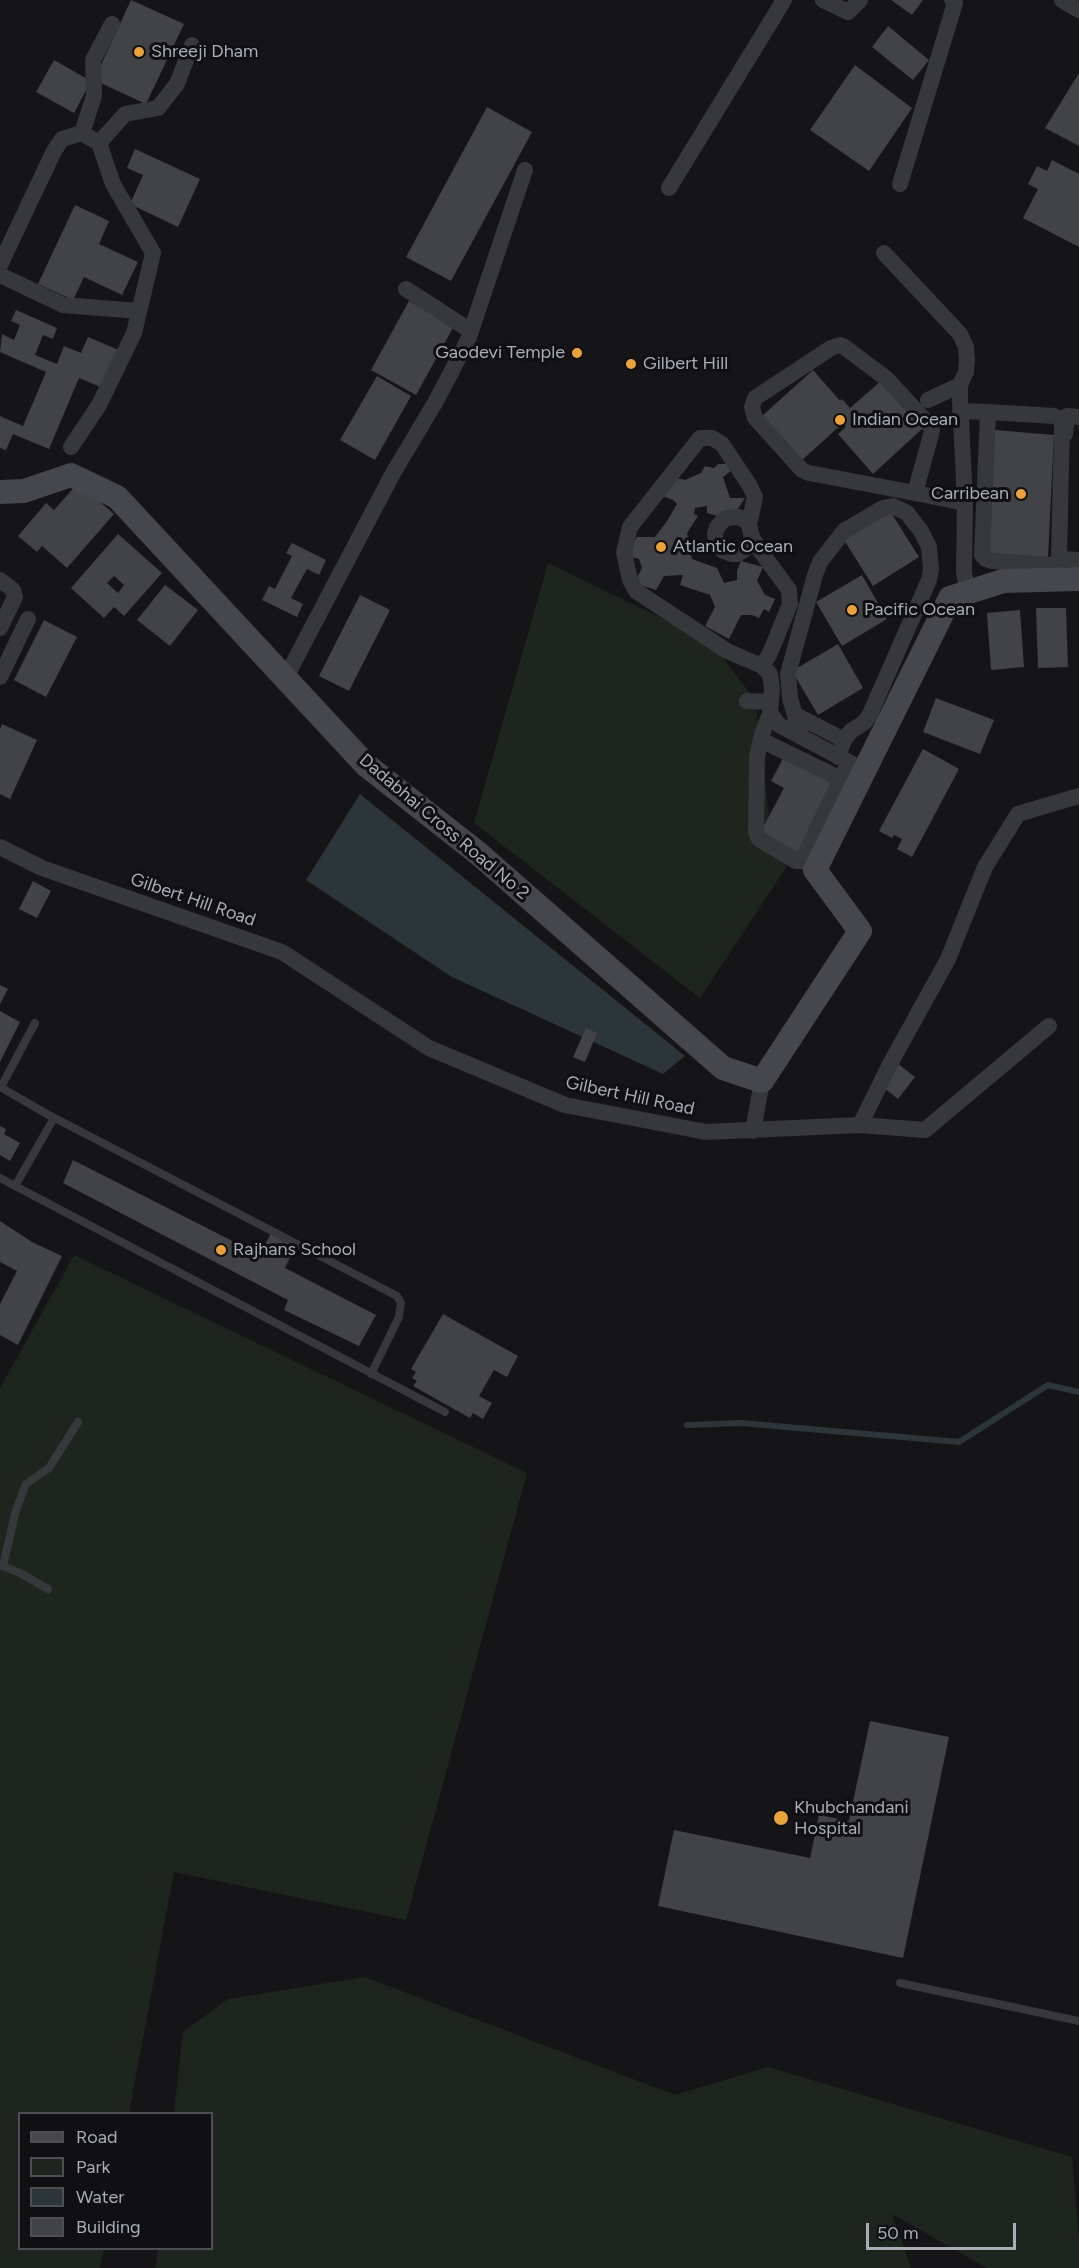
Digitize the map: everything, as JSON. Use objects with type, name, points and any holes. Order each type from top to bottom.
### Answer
[{"type":"street","points":[[669,188],[784,0]]},
{"type":"street","points":[[824,0],[848,12],[860,0]]},
{"type":"street","points":[[900,184],[955,3],[952,0]]},
{"type":"street","points":[[1062,0],[1079,10]]},
{"type":"street","points":[[82,133],[94,96],[93,60],[112,24]]},
{"type":"street","points":[[99,143],[125,114],[158,108],[177,84],[192,45]]},
{"type":"street","points":[[0,266],[54,151],[62,139],[82,133],[99,143],[113,184],[153,253],[134,333],[99,405],[71,447]]},
{"type":"street","points":[[285,679],[392,475],[436,401],[471,331],[525,170]]},
{"type":"street","points":[[884,253],[960,334],[966,347],[966,372],[960,384],[960,411],[965,503],[964,572],[968,592]]},
{"type":"street","points":[[0,275],[63,305],[139,311]]},
{"type":"street","points":[[406,289],[471,331]]},
{"type":"street","points":[[915,493],[931,436],[931,427],[899,390],[843,346],[831,348],[755,399],[752,407],[755,418],[802,470],[915,493],[965,503]]},
{"type":"street","points":[[928,400],[960,384]]},
{"type":"street","points":[[960,411],[988,412],[1054,416],[1060,419],[1062,425],[1059,558],[1057,563],[1052,565],[992,561],[982,555],[988,412]]},
{"type":"street","points":[[753,1131],[762,1081],[860,931],[814,870],[844,760],[950,598],[1003,581],[1072,569],[1065,421],[1067,416],[1079,417]]},
{"type":"street","points":[[762,666],[770,653],[790,604],[789,590],[750,531],[755,497],[750,486],[722,444],[712,438],[700,438],[630,528],[624,552],[630,580],[636,591],[727,651],[762,666],[770,674],[771,707],[757,757],[756,832],[758,838],[796,861],[802,861],[841,780],[844,740],[851,731],[865,722],[870,714],[929,580],[931,569],[929,547],[921,531],[907,513],[893,506],[882,508],[844,531],[820,562],[804,611],[788,674],[790,698],[801,737]]},
{"type":"street","name":"Dadabhai Cross Road No 2","points":[[1,493],[24,490],[71,475],[117,497],[366,765],[479,854],[723,1068],[762,1081]]},
{"type":"street","points":[[0,580],[13,590],[15,597],[0,628]]},
{"type":"street","points":[[0,677],[28,619]]},
{"type":"street","points":[[747,701],[771,707]]},
{"type":"street","points":[[771,707],[779,725],[844,760]]},
{"type":"street","points":[[796,715],[844,740]]},
{"type":"street","points":[[761,740],[841,780]]},
{"type":"street","points":[[816,767],[844,760]]},
{"type":"street","points":[[860,1125],[890,1064],[948,959],[985,867],[1018,814],[1079,796]]},
{"type":"street","name":"Gilbert Hill Road","points":[[0,847],[42,868],[282,952],[429,1048],[565,1105],[706,1132],[860,1125],[925,1130],[1049,1026]]},
{"type":"lane","points":[[35,1023],[0,1087],[49,1115],[397,1296],[401,1303],[399,1317],[371,1374]]},
{"type":"lane","points":[[15,1186],[54,1118],[49,1115]]},
{"type":"lane","points":[[0,1178],[445,1412]]},
{"type":"lane","points":[[48,1589],[2,1565],[16,1510],[26,1484],[49,1468],[78,1422]]},
{"type":"lane","points":[[900,1983],[1079,2021]]},
{"type":"green space","points":[[548,563],[711,642],[755,700],[773,850],[789,863],[700,998],[474,823]]},
{"type":"green space","points":[[74,1255],[527,1473],[406,1920],[174,1872],[129,2112],[18,2112],[18,2250],[104,2250],[100,2268],[0,2268],[0,1388]]},
{"type":"green space","points":[[365,1977],[675,2095],[768,2067],[1072,2157],[1079,2268],[987,2268],[892,2214],[911,2268],[155,2268],[158,2250],[213,2250],[213,2112],[174,2112],[183,2032],[228,1999]]},
{"type":"water","points":[[360,794],[685,1056],[663,1074],[452,977],[306,880]]},
{"type":"building","name":"Shreeji Dham","points":[[131,0],[184,24],[146,104],[94,80]]},
{"type":"building","points":[[891,0],[923,0],[912,15]]},
{"type":"building","points":[[888,26],[929,60],[913,80],[872,47]]},
{"type":"building","points":[[54,60],[91,81],[74,113],[36,92]]},
{"type":"building","points":[[855,65],[912,108],[869,171],[810,130]]},
{"type":"building","points":[[1079,73],[1079,146],[1045,128]]},
{"type":"building","points":[[487,107],[532,132],[451,281],[406,257]]},
{"type":"building","points":[[135,149],[200,179],[178,227],[130,204],[143,175],[127,168]]},
{"type":"building","points":[[1052,160],[1079,174],[1079,247],[1023,218],[1038,189],[1028,184],[1037,166],[1047,171]]},
{"type":"building","points":[[75,205],[109,221],[99,244],[138,262],[122,295],[84,277],[73,300],[38,284]]},
{"type":"building","points":[[409,301],[454,326],[416,395],[371,370]]},
{"type":"building","points":[[16,310],[57,328],[53,339],[43,335],[35,355],[57,364],[64,346],[81,353],[88,337],[121,351],[105,389],[79,378],[49,449],[13,434],[6,450],[0,448],[0,416],[23,426],[46,372],[0,352],[2,334],[14,340],[20,325],[11,321]]},
{"type":"building","name":"Indian Ocean","points":[[813,370],[840,401],[842,399],[850,408],[881,381],[923,428],[873,474],[838,434],[846,427],[843,423],[801,461],[762,416]]},
{"type":"building","points":[[377,376],[411,396],[375,460],[340,440]]},
{"type":"building","name":"Carribean","points":[[995,430],[1054,435],[1048,558],[987,553]]},
{"type":"building","name":"Atlantic Ocean","points":[[718,464],[727,464],[732,470],[723,477],[730,498],[745,498],[735,513],[724,518],[707,513],[707,506],[695,508],[694,514],[698,516],[687,533],[692,559],[717,568],[724,583],[737,580],[737,571],[741,561],[763,567],[757,581],[765,595],[775,599],[769,612],[764,609],[759,618],[752,615],[741,615],[729,639],[705,626],[715,607],[710,595],[680,585],[683,575],[664,576],[656,590],[634,583],[642,568],[639,559],[627,556],[637,537],[655,537],[667,521],[677,504],[660,495],[676,478],[685,480],[701,473],[705,466],[714,468]]},
{"type":"building","points":[[78,483],[114,514],[67,568],[42,546],[37,552],[18,536],[46,503],[54,510]]},
{"type":"building","points":[[890,511],[919,557],[873,586],[844,540]]},
{"type":"building","points":[[118,534],[162,573],[124,616],[114,607],[104,618],[71,588]],"holes":[[[114,576],[124,585],[118,593],[107,583]]]},
{"type":"building","points":[[292,543],[326,560],[319,575],[307,569],[291,598],[303,604],[297,617],[262,600],[269,586],[275,589],[292,556],[286,553]]},
{"type":"building","name":"Pacific Ocean","points":[[862,575],[887,619],[842,646],[816,602]]},
{"type":"building","points":[[165,585],[198,610],[170,646],[137,620]]},
{"type":"building","points":[[360,595],[390,610],[349,691],[319,676]]},
{"type":"building","points":[[1036,608],[1066,608],[1068,667],[1038,668]]},
{"type":"building","points":[[1020,610],[1024,667],[991,670],[987,613]]},
{"type":"building","points":[[44,620],[77,637],[46,697],[14,680]]},
{"type":"building","points":[[838,644],[863,688],[818,715],[792,671]]},
{"type":"building","points":[[936,698],[994,720],[980,754],[923,732]]},
{"type":"building","points":[[2,724],[37,740],[10,799],[0,794],[0,729]]},
{"type":"building","points":[[923,749],[959,769],[912,857],[897,849],[902,839],[894,835],[892,838],[879,831]]},
{"type":"building","points":[[786,753],[837,781],[797,855],[759,835],[784,788],[771,781]]},
{"type":"building","points":[[33,881],[51,891],[37,918],[19,909]]},
{"type":"building","points":[[0,985],[8,989],[0,1004]]},
{"type":"building","points":[[0,1011],[20,1022],[0,1062]]},
{"type":"building","points":[[586,1028],[597,1033],[585,1062],[573,1057]]},
{"type":"building","points":[[897,1063],[915,1077],[898,1099],[880,1085]]},
{"type":"building","points":[[0,1126],[6,1129],[4,1134],[20,1143],[10,1161],[0,1155]]},
{"type":"building","name":"Rajhans School","points":[[73,1160],[260,1255],[271,1233],[296,1244],[285,1268],[376,1315],[359,1346],[284,1310],[288,1300],[63,1183]]},
{"type":"building","points":[[0,1221],[32,1242],[62,1256],[18,1345],[0,1335],[0,1304],[17,1271],[0,1262]]},
{"type":"building","points":[[443,1314],[518,1356],[507,1377],[494,1370],[479,1396],[492,1403],[483,1419],[473,1413],[470,1418],[413,1386],[417,1381],[412,1378],[416,1372],[411,1369]]},
{"type":"building","points":[[870,1721],[949,1737],[903,1958],[658,1906],[674,1830],[810,1858],[819,1815],[849,1821]]},
{"type":"waterway","points":[[687,1425],[741,1423],[959,1442],[1048,1385],[1079,1392]]},
{"type":"place","name":"Shreeji Dham","points":[[139,52]]},
{"type":"place","name":"Gaodevi Temple","points":[[577,353]]},
{"type":"place","name":"Gilbert Hill","points":[[631,364]]},
{"type":"place","name":"Indian Ocean","points":[[840,420]]},
{"type":"place","name":"Carribean","points":[[1021,494]]},
{"type":"place","name":"Atlantic Ocean","points":[[661,547]]},
{"type":"place","name":"Pacific Ocean","points":[[852,610]]},
{"type":"place","name":"Rajhans School","points":[[221,1250]]},
{"type":"place","name":"Khubchandani Hospital","points":[[781,1818]]}]
